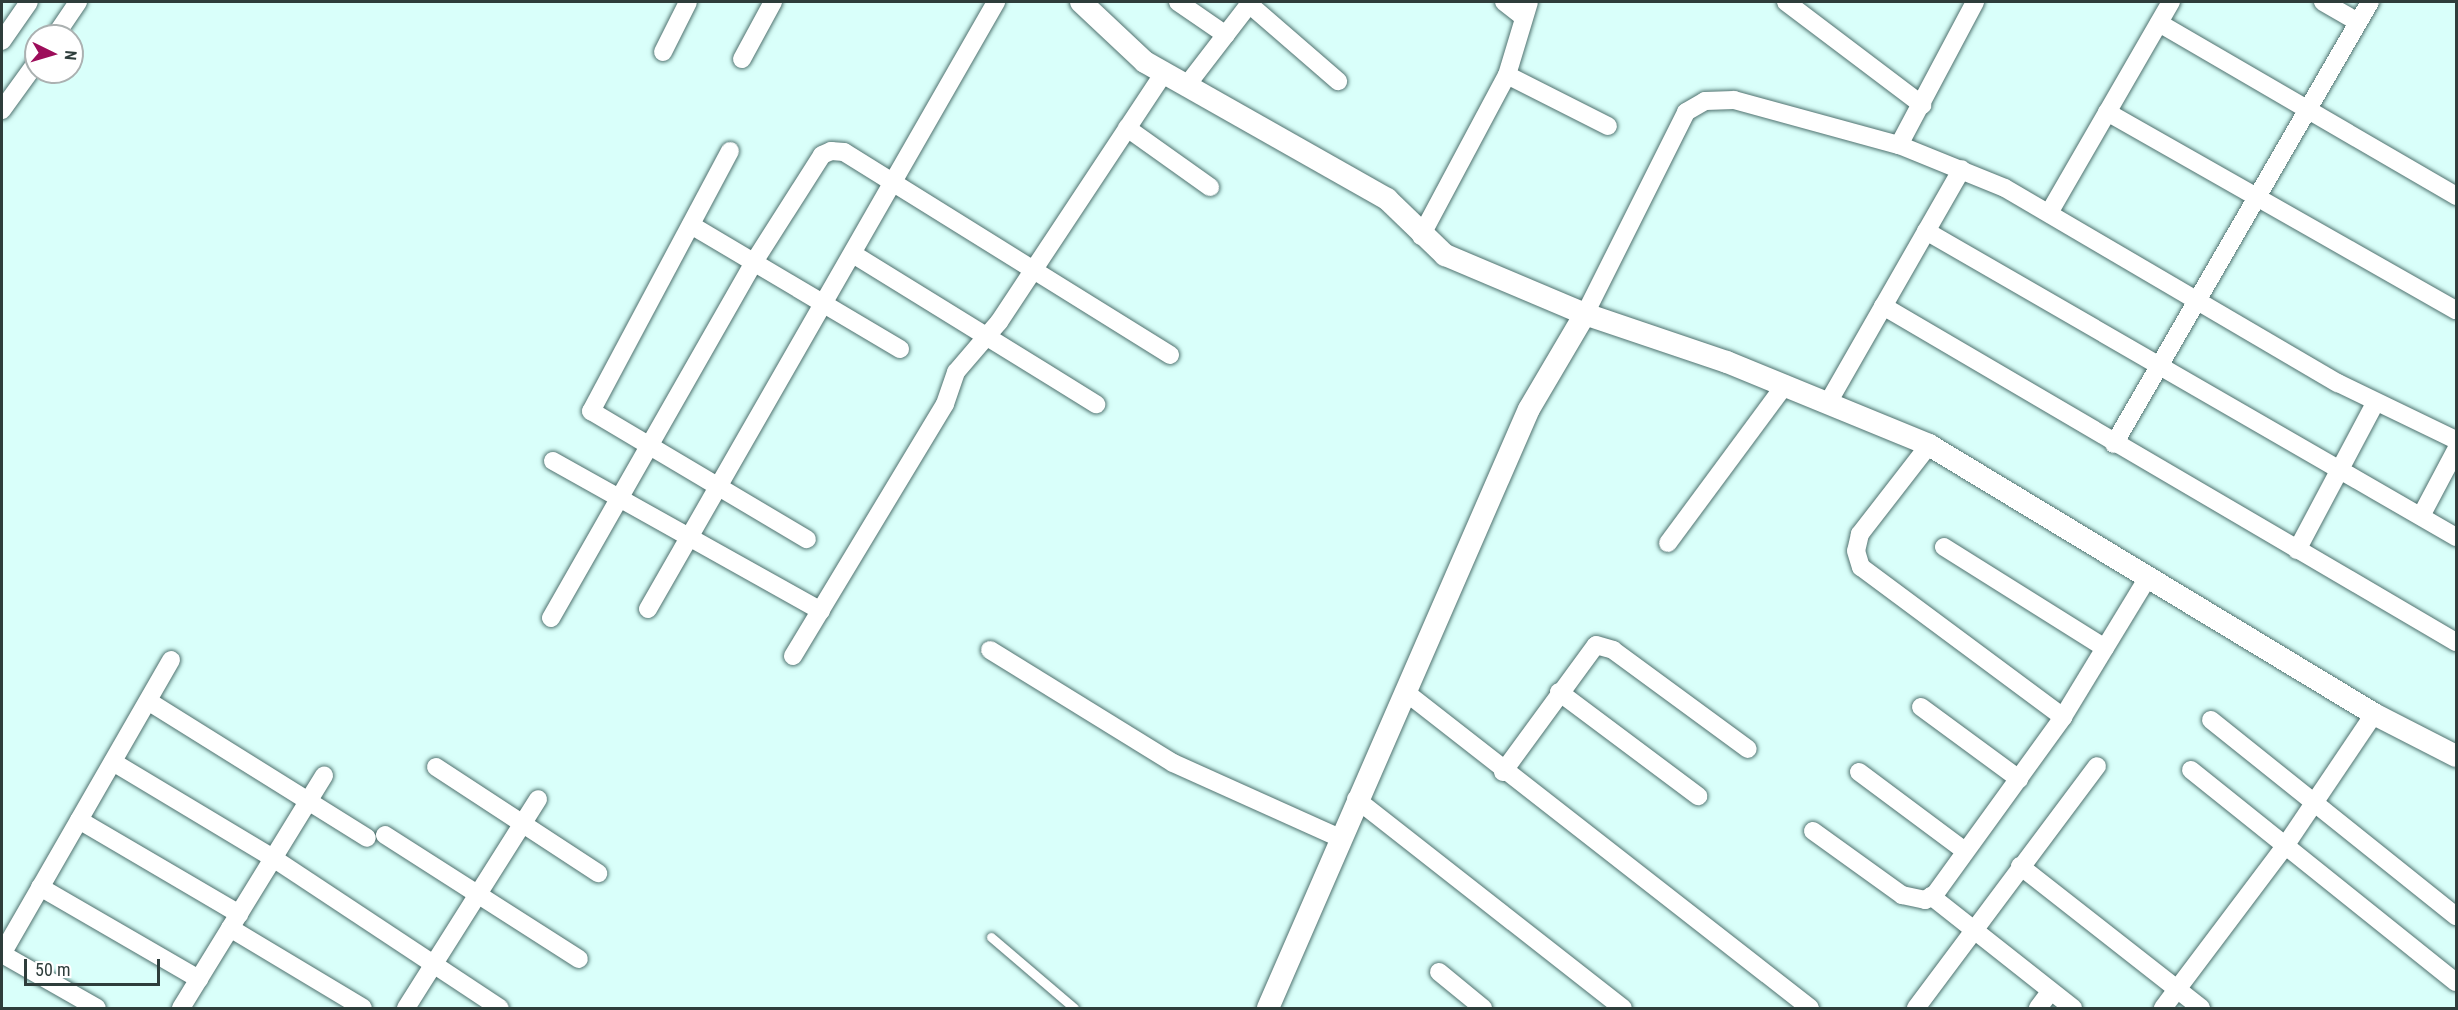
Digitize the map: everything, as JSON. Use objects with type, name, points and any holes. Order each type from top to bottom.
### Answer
[{"type":"street","points":[[2,41],[30,2]]},
{"type":"street","points":[[63,24],[78,2]]},
{"type":"street","points":[[663,52],[688,2]]},
{"type":"street","points":[[742,59],[773,2]]},
{"type":"street","points":[[648,609],[823,304],[895,184],[996,2]]},
{"type":"street","points":[[1081,2],[1124,45],[1164,73],[1387,199],[1421,236],[1445,255],[1585,314],[1829,401],[1929,445],[2146,579],[2374,714],[2457,756]]},
{"type":"street","points":[[1178,2],[1226,35]]},
{"type":"street","points":[[1421,236],[1507,75],[1526,9],[1504,2]]},
{"type":"street","points":[[1786,2],[1922,105]]},
{"type":"street","points":[[1899,145],[1975,2]]},
{"type":"street","points":[[2049,213],[2171,2]]},
{"type":"street","points":[[2323,2],[2358,22]]},
{"type":"street","points":[[2114,444],[2196,300],[2309,112],[2370,2]]},
{"type":"street","points":[[1187,85],[1250,3],[1338,81]]},
{"type":"street","points":[[2159,23],[2457,196]]},
{"type":"street","points":[[794,656],[945,404],[956,372],[986,336],[1164,73]]},
{"type":"street","points":[[1507,75],[1608,126]]},
{"type":"street","points":[[2,110],[24,80]]},
{"type":"street","points":[[1268,1008],[1356,799],[1408,694],[1528,409],[1585,314],[1671,138],[1686,112],[1705,101],[1734,100],[1899,145],[1962,169],[2049,213],[2375,403],[2457,441]]},
{"type":"street","points":[[2107,112],[2457,310]]},
{"type":"street","points":[[1127,128],[1210,187]]},
{"type":"street","points":[[730,151],[591,411],[649,448],[807,538]]},
{"type":"street","points":[[551,618],[752,265],[822,155],[844,152],[1170,355]]},
{"type":"street","points":[[1829,401],[1962,169]]},
{"type":"street","points":[[691,225],[752,265],[900,350]]},
{"type":"street","points":[[1926,231],[2343,469],[2457,537]]},
{"type":"street","points":[[853,254],[1096,404]]},
{"type":"street","points":[[1882,306],[2114,444],[2457,642]]},
{"type":"street","points":[[1668,543],[1785,385]]},
{"type":"street","points":[[2297,550],[2343,469],[2375,403]]},
{"type":"street","points":[[1929,445],[1860,534],[1856,550],[1861,567],[2063,717]]},
{"type":"street","points":[[2421,516],[2457,450]]},
{"type":"street","points":[[553,461],[820,611]]},
{"type":"street","points":[[1944,547],[2105,648]]},
{"type":"street","points":[[1813,831],[1902,895],[1914,901],[1931,896],[2063,717],[2146,579]]},
{"type":"street","points":[[1503,772],[1589,648],[1604,645],[1748,749]]},
{"type":"street","points":[[990,650],[1173,764],[1340,838]]},
{"type":"street","points":[[97,1008],[2,954],[171,660]]},
{"type":"street","points":[[1559,692],[1698,796]]},
{"type":"street","points":[[1408,694],[1503,772],[1810,1008]]},
{"type":"street","points":[[148,701],[367,838]]},
{"type":"street","points":[[1921,707],[2019,779]]},
{"type":"street","points":[[2163,1008],[2285,846],[2374,714]]},
{"type":"street","points":[[2211,720],[2457,916]]},
{"type":"street","points":[[113,762],[273,858],[500,1008]]},
{"type":"street","points":[[1916,1008],[1972,928],[2097,766]]},
{"type":"street","points":[[436,767],[598,873]]},
{"type":"street","points":[[2191,770],[2457,982]]},
{"type":"street","points":[[1859,772],[1965,851]]},
{"type":"street","points":[[181,1008],[324,776]]},
{"type":"street","points":[[406,1008],[538,799]]},
{"type":"street","points":[[1356,799],[1615,1006]]},
{"type":"street","points":[[79,820],[363,1008]]},
{"type":"street","points":[[385,835],[579,958]]},
{"type":"street","points":[[2020,866],[2201,1008]]},
{"type":"street","points":[[40,887],[199,979]]},
{"type":"street","points":[[1931,896],[2073,1008]]},
{"type":"street","points":[[1439,972],[1483,1008]]},
{"type":"street","points":[[2038,1008],[2051,991]]},
{"type":"lane","points":[[991,937],[1074,1008]]}]
